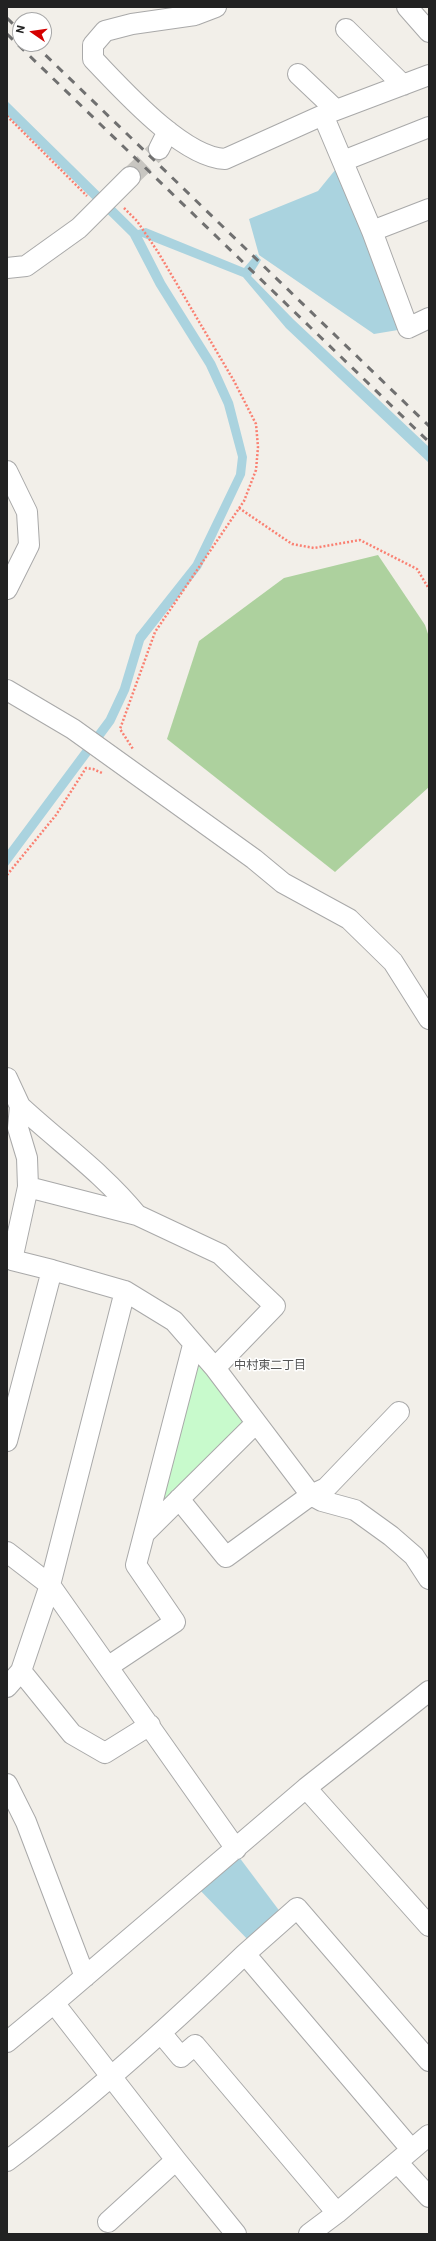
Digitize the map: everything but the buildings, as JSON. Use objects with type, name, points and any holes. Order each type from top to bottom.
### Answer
[{"type":"street","points":[[216,7],[195,15],[132,24],[105,31],[92,45],[93,59],[139,107],[168,131],[200,152],[215,158],[224,159],[330,112],[429,75]]},
{"type":"street","points":[[407,7],[429,32]]},
{"type":"street","points":[[346,28],[403,84]]},
{"type":"street","points":[[298,74],[330,112],[343,161],[372,231],[408,328],[429,318]]},
{"type":"street","points":[[343,161],[429,127]]},
{"type":"street","points":[[159,149],[168,131]]},
{"type":"street","points":[[7,268],[26,266],[79,228],[130,177]]},
{"type":"street","points":[[372,231],[429,209]]},
{"type":"street","points":[[7,470],[27,512],[28,545],[7,590]]},
{"type":"street","points":[[7,690],[73,729],[254,859],[283,883],[349,919],[393,962],[429,1019]]},
{"type":"street","points":[[7,1078],[20,1106],[82,1158],[121,1195],[137,1215]]},
{"type":"street","points":[[20,1106],[18,1128],[27,1158],[28,1187],[12,1260],[125,1291],[174,1321],[193,1345],[215,1368],[310,1495],[322,1502],[355,1510],[391,1536],[414,1556],[429,1579]]},
{"type":"street","points":[[28,1187],[137,1215],[220,1254],[275,1306],[215,1368]]},
{"type":"street","points":[[7,1441],[52,1270]]},
{"type":"street","points":[[7,1687],[21,1670],[50,1585],[125,1291]]},
{"type":"street","points":[[109,1666],[175,1622],[136,1565],[193,1345]]},
{"type":"street","points":[[179,1499],[226,1557],[310,1495],[326,1488],[399,1412]]},
{"type":"street","points":[[144,1534],[256,1423]]},
{"type":"street","points":[[7,1552],[50,1585],[109,1666],[236,1849]]},
{"type":"street","points":[[21,1670],[72,1734],[105,1753],[150,1725]]},
{"type":"street","points":[[7,2041],[85,1978],[306,1788],[429,1691]]},
{"type":"street","points":[[7,1784],[26,1822],[85,1978]]},
{"type":"street","points":[[306,1788],[429,1926]]},
{"type":"street","points":[[7,2161],[67,2116],[161,2033],[245,1954],[297,1908],[429,2061]]},
{"type":"street","points":[[245,1954],[404,2156],[429,2197]]},
{"type":"street","points":[[54,2003],[176,2160],[236,2234]]},
{"type":"street","points":[[161,2033],[181,2057],[195,2045],[337,2213]]},
{"type":"street","points":[[309,2234],[337,2213],[429,2135]]},
{"type":"street","points":[[108,2222],[176,2160]]},
{"type":"path","points":[[7,116],[106,202],[137,221],[158,252],[234,381],[256,424],[258,447],[256,470],[239,508],[155,632],[120,729],[132,747],[138,752]]},
{"type":"path","points":[[239,508],[292,544],[314,548],[360,540],[417,569],[429,589]]},
{"type":"path","points":[[7,875],[56,815],[86,768],[93,769],[107,776]]},
{"type":"green space","points":[[378,555],[425,625],[429,637],[429,787],[335,872],[167,739],[199,641],[284,578]]},
{"type":"green space","points":[[194,1350],[251,1422],[149,1526]]},
{"type":"water","points":[[7,101],[138,230],[146,228],[244,268],[256,254],[261,260],[251,276],[293,319],[429,447],[429,463],[286,328],[243,277],[142,237],[165,282],[215,362],[233,402],[247,457],[245,475],[201,568],[144,641],[129,691],[114,723],[7,867],[7,851],[106,718],[120,688],[136,635],[193,563],[236,474],[238,457],[224,405],[206,366],[156,286],[130,236],[7,115]]},
{"type":"water","points":[[340,164],[404,329],[374,334],[259,255],[249,219],[318,191]]},
{"type":"water","points":[[236,1853],[284,1917],[252,1944],[196,1886]]},
{"type":"tunnel","points":[[130,177],[159,149]]},
{"type":"railway","points":[[7,18],[12,23]]},
{"type":"railway","points":[[7,34],[429,442]]},
{"type":"railway","points":[[42,52],[429,426]]},
{"type":"district","name":"中村東二丁目","points":[[270,1366]]}]
